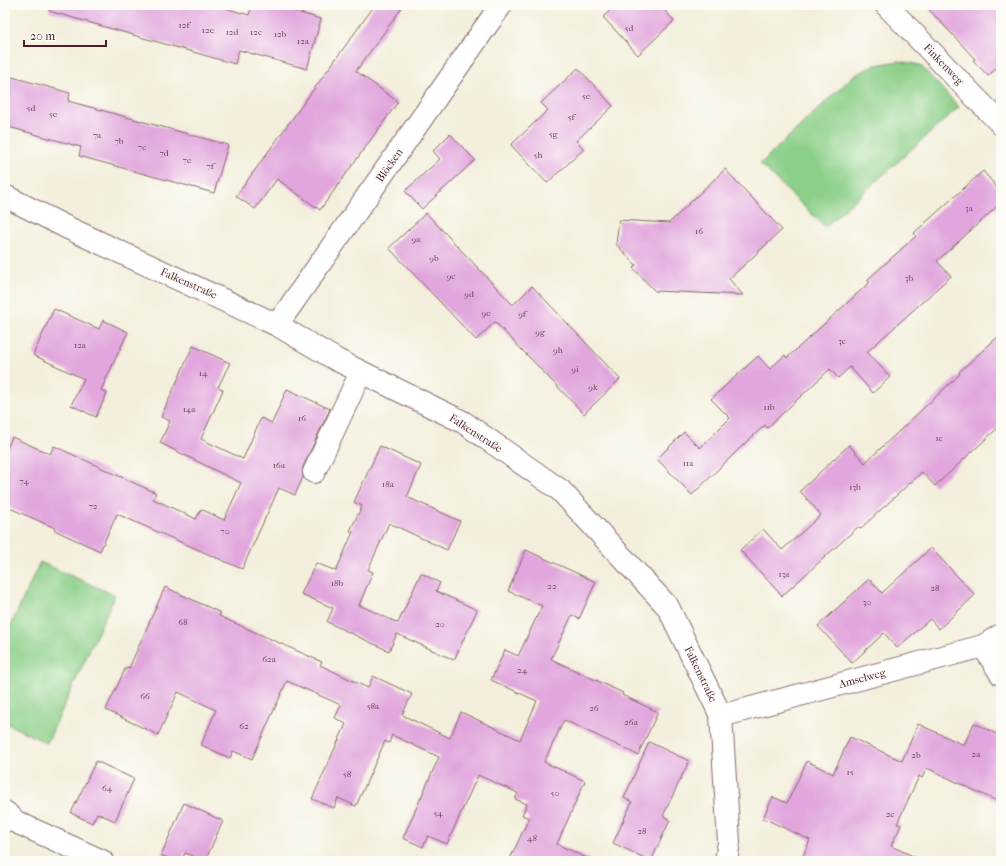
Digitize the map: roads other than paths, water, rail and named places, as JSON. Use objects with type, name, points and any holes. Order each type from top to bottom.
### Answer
[{"type":"street","name":"Blöcken","points":[[277,325],[501,5]]},
{"type":"street","name":"Finkenweg","points":[[886,5],[1001,124]]},
{"type":"street","name":"Falkenstraße","points":[[5,196],[66,227],[277,325],[337,360],[463,422],[560,490],[668,607],[721,716],[729,842],[726,861]]},
{"type":"street","points":[[314,472],[361,372]]},
{"type":"street","points":[[992,640],[1001,674]]},
{"type":"street","name":"Amselweg","points":[[721,716],[992,640]]},
{"type":"street","points":[[5,812],[16,822],[102,861]]}]
